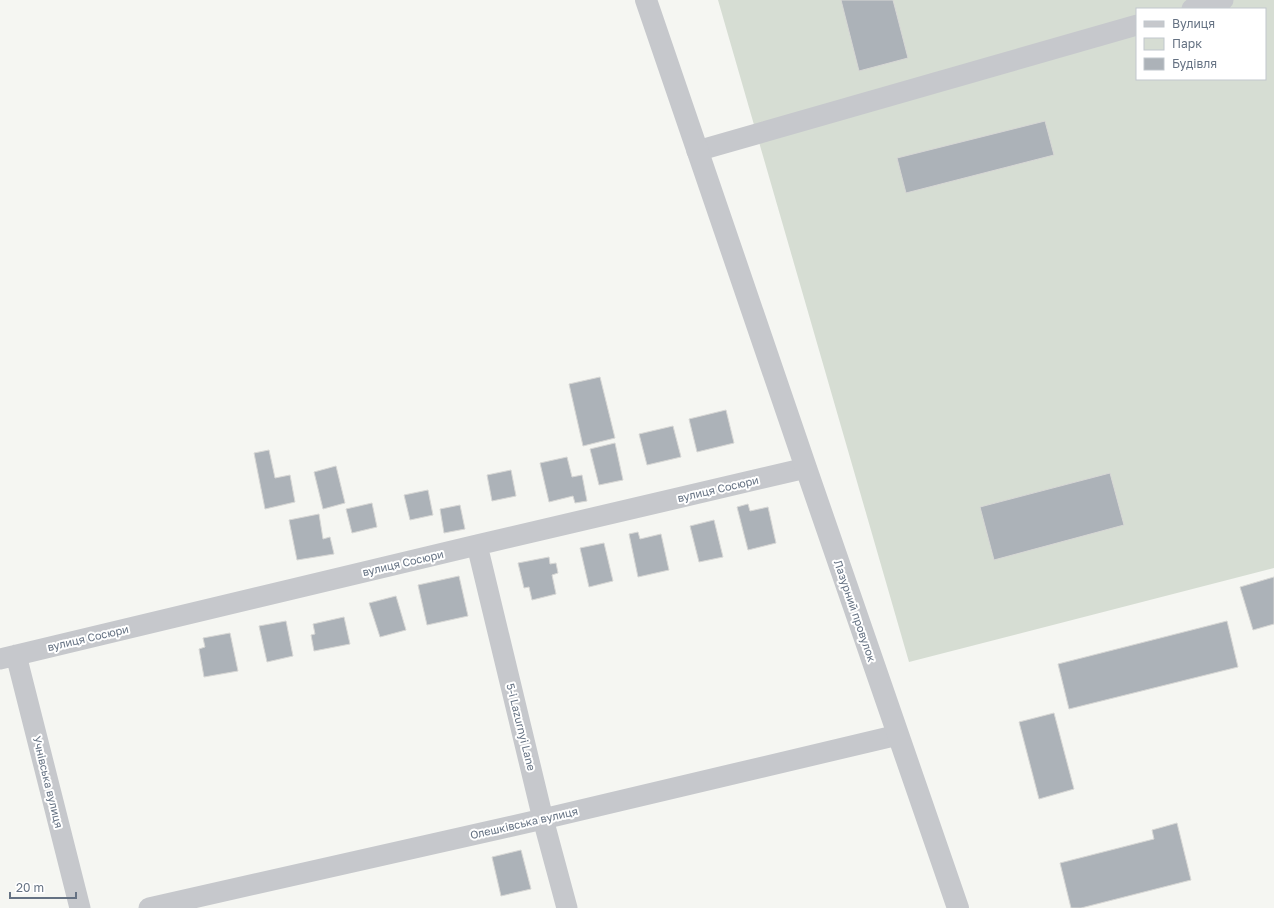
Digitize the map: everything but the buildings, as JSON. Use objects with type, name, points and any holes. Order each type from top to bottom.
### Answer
[{"type":"street","name":"Лазурний провулок","points":[[646,0],[958,908]]},
{"type":"street","points":[[1196,8],[1224,0]]},
{"type":"street","points":[[697,152],[1136,25]]},
{"type":"street","name":"вулиця Сосюри","points":[[8,657],[806,468]]},
{"type":"street","name":"5-i Lazurnyi Lane","points":[[477,545],[543,819],[567,908]]},
{"type":"street","name":"Учнівська вулиця","points":[[8,657],[80,908]]},
{"type":"street","name":"Олешківська вулиця","points":[[149,908],[543,819],[898,735]]},
{"type":"green space","points":[[718,0],[1274,0],[1274,568],[909,662]]}]
